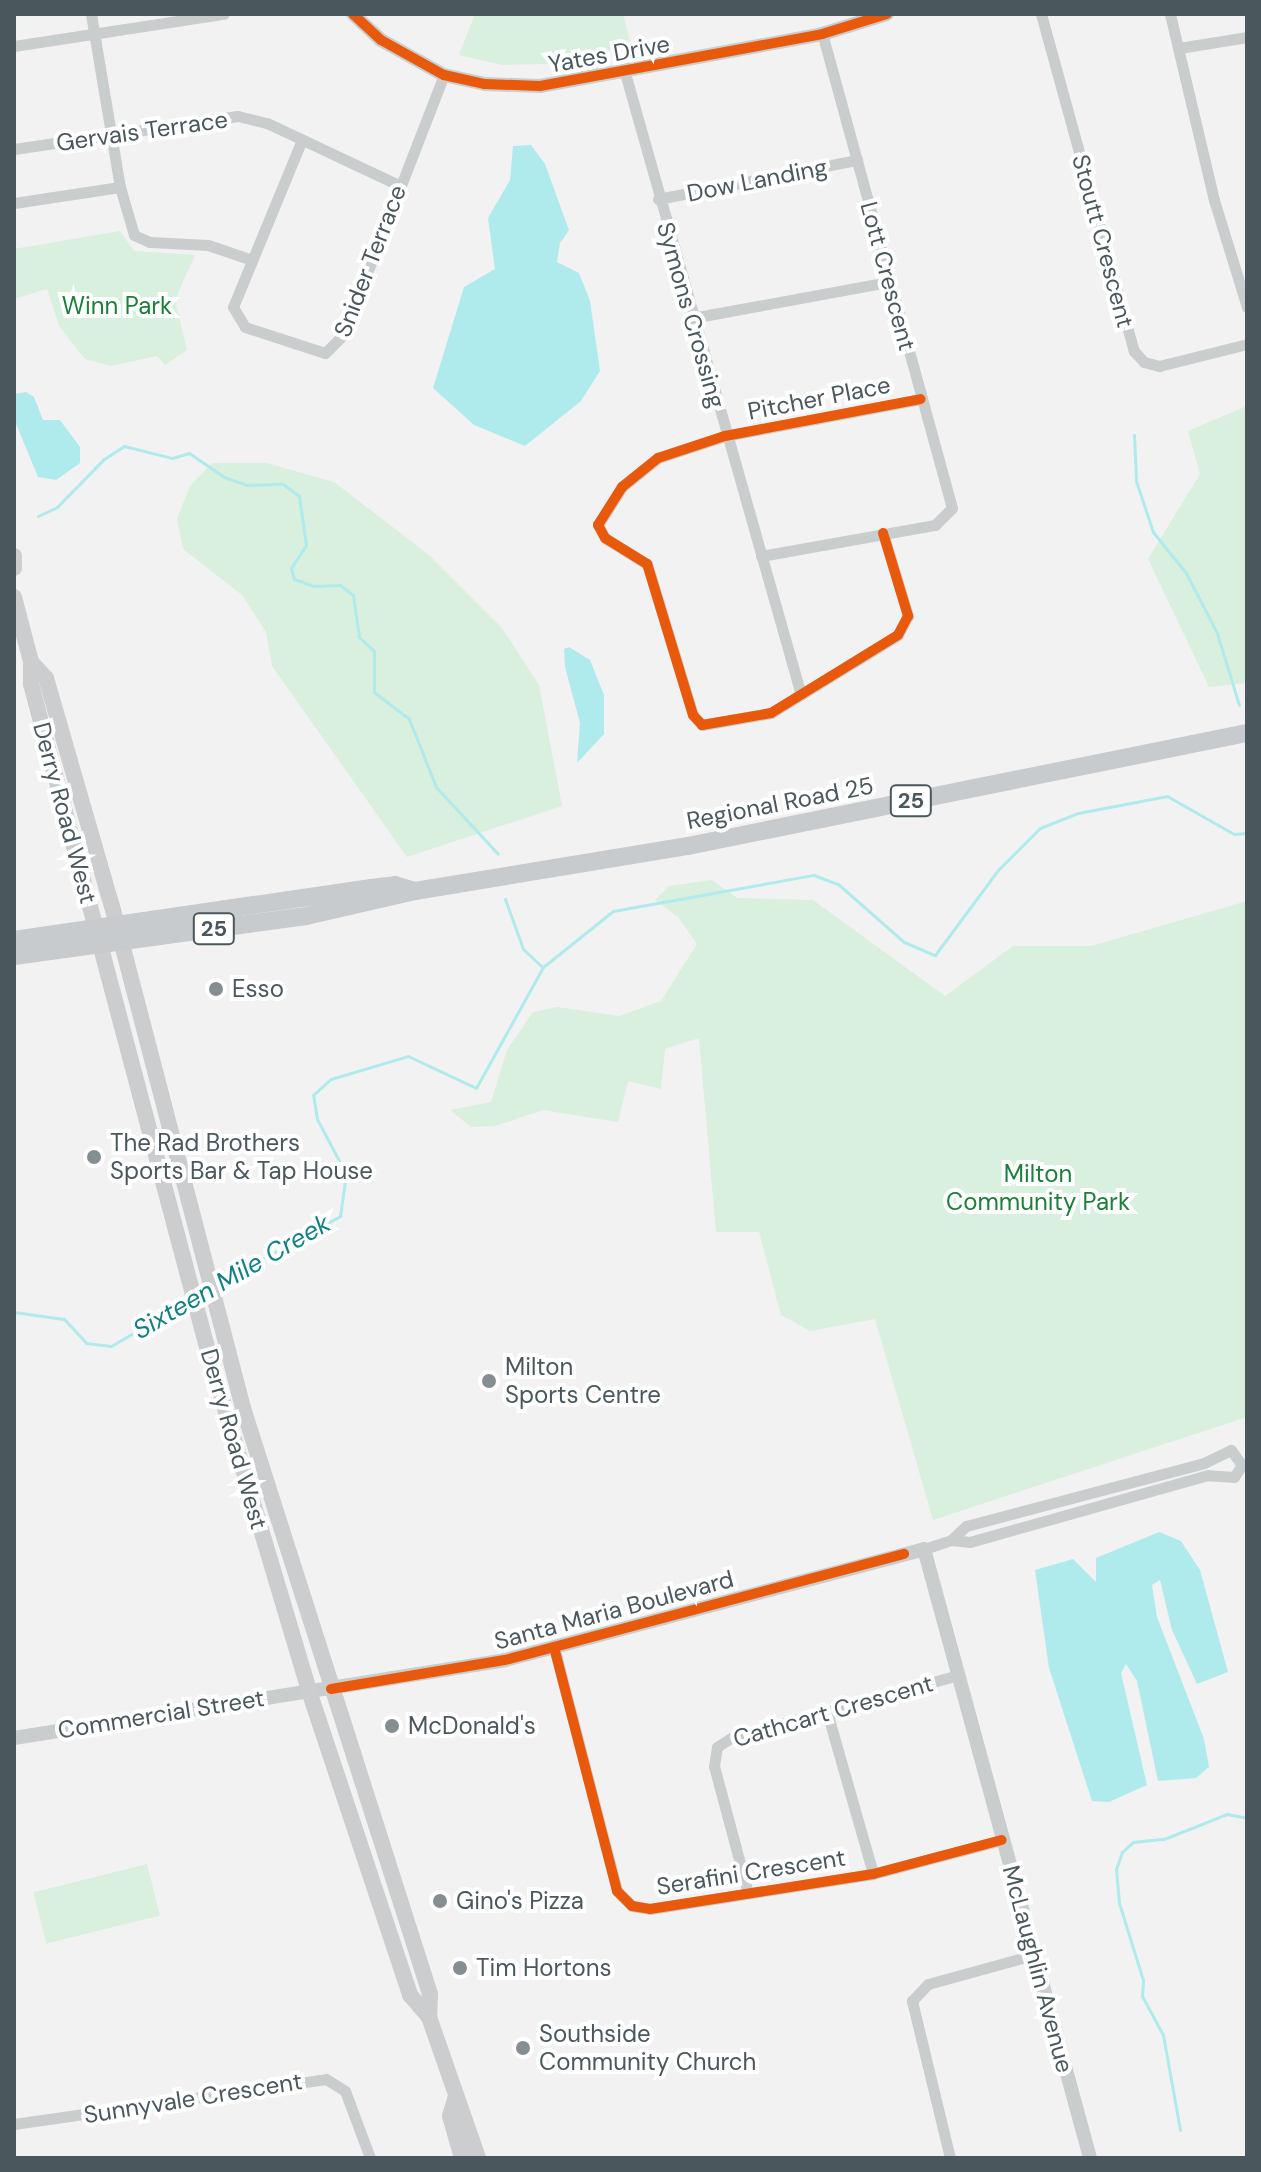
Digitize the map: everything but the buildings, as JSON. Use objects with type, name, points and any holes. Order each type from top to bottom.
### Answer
[{"type":"main road","points":[[14,556],[14,568]]},
{"type":"main road","name":"Derry Road West","points":[[14,597],[31,662],[31,684],[203,1336],[309,1691],[410,1995],[429,2017]]},
{"type":"main road","name":"Derry Road West","points":[[31,662],[46,678],[120,934],[222,1327],[331,1689],[430,1994],[429,2017],[478,2158]]},
{"type":"main road","name":"Regional Road 25","points":[[120,934],[319,914],[415,891],[688,846],[1247,733]]},
{"type":"main road","name":"25","points":[[98,937],[120,934]]},
{"type":"main road","points":[[14,940],[98,937]]},
{"type":"main road","points":[[14,956],[98,937]]},
{"type":"main road","name":"Derry Road West","points":[[455,2099],[450,2116],[462,2158]]},
{"type":"street","points":[[91,14],[120,187],[131,227],[140,241],[185,240],[252,260]]},
{"type":"street","points":[[14,46],[224,14]]},
{"type":"street","name":"Yates Drive","points":[[353,14],[381,40],[444,75],[485,84],[540,86],[625,73],[822,34],[887,14]]},
{"type":"street","name":"Stoutt Crescent","points":[[1041,14],[1134,351],[1144,362],[1159,366],[1247,344]]},
{"type":"street","points":[[1170,14],[1214,200],[1247,307]]},
{"type":"street","name":"Lott Crescent","points":[[761,556],[935,525],[952,508],[822,34]]},
{"type":"street","points":[[1179,48],[1247,37]]},
{"type":"street","name":"Symons Crossing","points":[[625,73],[725,436],[801,695]]},
{"type":"street","name":"Snider Terrace","points":[[301,142],[233,307],[238,321],[315,352],[333,350],[444,75]]},
{"type":"street","name":"Gervais Terrace","points":[[14,149],[113,137],[238,116],[267,123],[301,142],[399,185]]},
{"type":"street","name":"Dow Landing","points":[[658,199],[857,160]]},
{"type":"street","points":[[14,203],[120,187]]},
{"type":"street","points":[[692,318],[889,282]]},
{"type":"street","name":"Pitcher Place","points":[[801,695],[771,713],[699,724],[647,564],[599,531],[601,516],[622,487],[658,458],[725,436],[921,399]]},
{"type":"street","points":[[801,695],[890,641],[907,622],[883,533]]},
{"type":"street","name":"Santa Maria Boulevard","points":[[309,1691],[480,1665],[554,1647],[951,1540],[970,1542],[1208,1475],[1234,1477],[1242,1460],[1226,1450],[1204,1463],[966,1526],[951,1540]]},
{"type":"street","name":"McLaughlin Avenue","points":[[924,1549],[1090,2158]]},
{"type":"street","name":"Serafini Crescent","points":[[554,1647],[624,1900],[640,1909],[873,1874],[1002,1840]]},
{"type":"street","name":"Cathcart Crescent","points":[[748,1893],[713,1756],[731,1738],[958,1675]]},
{"type":"street","name":"Commercial Street","points":[[14,1738],[309,1691]]},
{"type":"street","points":[[827,1712],[873,1874]]},
{"type":"street","points":[[950,2158],[912,2001],[928,1984],[1033,1955]]},
{"type":"street","name":"Sunnyvale Crescent","points":[[14,2124],[326,2079],[345,2091],[370,2158]]},
{"type":"green space","points":[[475,14],[623,14],[631,46],[544,64],[502,65],[459,55]]},
{"type":"green space","name":"Winn Park","points":[[120,231],[134,251],[195,255],[175,300],[187,350],[165,365],[157,356],[111,366],[85,359],[59,326],[47,289],[14,299],[14,249]]},
{"type":"green space","points":[[1247,406],[1247,683],[1209,687],[1148,559],[1200,474],[1188,431]]},
{"type":"green space","points":[[212,463],[267,463],[334,482],[429,555],[502,628],[539,685],[562,806],[407,857],[272,666],[266,632],[242,595],[183,549],[177,519],[190,486]]},
{"type":"green space","name":"Milton Community Park","points":[[712,880],[737,898],[813,900],[945,996],[1013,946],[1091,946],[1247,901],[1247,1417],[933,1520],[875,1319],[810,1331],[781,1315],[759,1232],[716,1232],[699,1038],[665,1049],[661,1089],[628,1081],[618,1122],[543,1110],[495,1126],[471,1127],[450,1110],[491,1102],[507,1050],[533,1012],[557,1007],[619,1016],[661,1001],[697,944],[678,917],[655,900],[669,886]]},
{"type":"green space","points":[[147,1864],[160,1915],[46,1944],[33,1892]]},
{"type":"water","points":[[531,145],[545,164],[569,230],[560,243],[557,262],[579,273],[590,301],[600,371],[581,401],[525,446],[474,425],[433,388],[464,287],[495,269],[488,218],[510,180],[513,146]]},
{"type":"water","points":[[26,392],[34,397],[43,420],[60,420],[80,447],[80,463],[56,480],[38,477],[14,419],[14,394]]},
{"type":"water","points":[[569,647],[590,660],[604,695],[604,734],[577,763],[580,723],[565,667],[564,649]]},
{"type":"water","points":[[1159,1532],[1181,1541],[1200,1570],[1228,1672],[1197,1684],[1172,1630],[1160,1580],[1152,1585],[1157,1617],[1204,1739],[1209,1767],[1196,1778],[1158,1781],[1137,1681],[1126,1664],[1121,1673],[1147,1785],[1109,1802],[1092,1801],[1049,1668],[1035,1570],[1073,1559],[1096,1582],[1096,1558]]},
{"type":"waterway","points":[[1134,435],[1136,481],[1153,532],[1186,573],[1217,633],[1239,705]]},
{"type":"waterway","points":[[38,516],[57,507],[104,459],[124,446],[172,458],[189,453],[224,477],[247,485],[283,484],[299,496],[306,545],[291,568],[294,579],[313,586],[340,585],[353,595],[359,637],[374,651],[374,692],[409,719],[436,787],[498,854]]},
{"type":"waterway","name":"Sixteen Mile Creek","points":[[217,1284],[340,1216],[346,1174],[317,1119],[313,1095],[331,1079],[408,1056],[476,1088],[543,967],[613,911],[814,875],[838,884],[904,942],[935,955],[998,870],[1040,828],[1078,813],[1167,796],[1234,834],[1247,833]]},
{"type":"waterway","points":[[505,899],[523,949],[542,967]]},
{"type":"waterway","name":"Sixteen Mile Creek","points":[[14,1312],[64,1319],[86,1343],[111,1346],[190,1300]]},
{"type":"waterway","points":[[1247,1725],[1247,1759]]},
{"type":"waterway","points":[[1180,2130],[1163,2035],[1142,1996],[1143,1980],[1119,1903],[1116,1869],[1122,1852],[1133,1842],[1164,1839],[1227,1814],[1247,1818]]},
{"type":"cycle path","points":[[353,14],[381,40],[444,75],[485,84],[540,86],[822,34],[887,14]]},
{"type":"cycle path","points":[[883,533],[908,616],[898,635],[771,713],[702,725],[693,715],[647,564],[605,538],[598,525],[622,487],[658,458],[725,436],[921,399]]},
{"type":"cycle path","points":[[331,1689],[505,1660],[904,1554]]},
{"type":"cycle path","points":[[554,1647],[617,1891],[632,1906],[650,1909],[873,1874],[1002,1840]]},
{"type":"place","name":"Esso","points":[[216,989]]},
{"type":"place","name":"The Rad Brothers Sports Bar & Tap House","points":[[94,1157]]},
{"type":"place","name":"Milton Sports Centre","points":[[489,1381]]},
{"type":"place","name":"McDonald's","points":[[392,1726]]},
{"type":"place","name":"Gino's Pizza","points":[[440,1901]]},
{"type":"place","name":"Tim Hortons","points":[[460,1968]]},
{"type":"place","name":"Southside Community Church","points":[[523,2048]]}]
